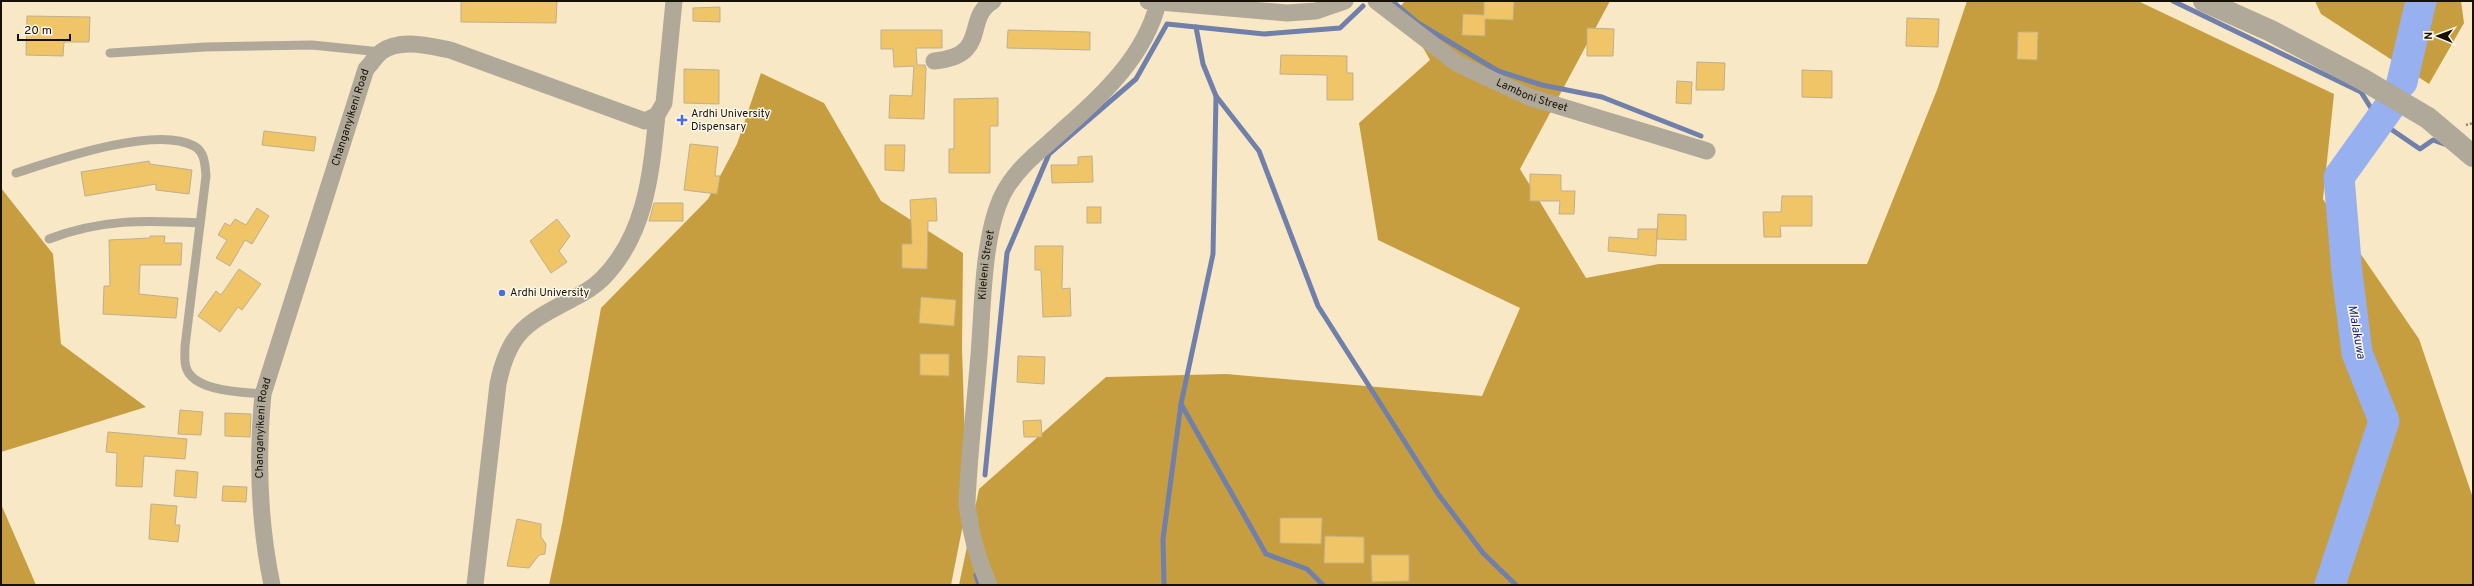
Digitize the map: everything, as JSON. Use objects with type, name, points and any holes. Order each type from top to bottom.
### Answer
[{"type":"street","points":[[475,585],[498,384],[503,362],[513,340],[531,321],[601,280],[623,255],[635,230],[646,200],[657,116],[664,103],[674,1]]},
{"type":"street","points":[[934,61],[949,60],[964,53],[971,43],[982,11],[993,1]]},
{"type":"street","points":[[1152,2],[1287,13],[1316,11],[1345,1]]},
{"type":"street","name":"Lamboni Street","points":[[1376,1],[1458,64],[1530,97],[1707,151]]},
{"type":"street","name":"Kileleni Street","points":[[988,585],[978,560],[970,530],[967,503],[986,274],[989,244],[996,212],[1007,186],[1025,164],[1104,91],[1129,63],[1151,27],[1152,2]]},
{"type":"street","points":[[2212,2],[2362,79],[2428,118],[2473,156]]},
{"type":"street","name":"Changanyikeni Road","points":[[272,585],[263,527],[261,424],[263,394],[366,69],[381,52],[398,45],[417,44],[450,50],[645,121],[657,116]]},
{"type":"lane","points":[[110,53],[206,47],[304,46],[381,52]]},
{"type":"lane","points":[[16,173],[86,151],[125,143],[171,140],[195,146],[205,158],[206,176],[185,346],[186,367],[193,379],[212,388],[263,394]]},
{"type":"lane","points":[[49,239],[74,230],[115,222],[200,223]]},
{"type":"shaded area","points":[[1405,1],[1610,1],[1520,169],[1586,278],[1659,264],[1867,264],[1937,90],[1967,1],[2140,2],[2334,94],[2323,199],[2419,339],[2473,498],[2473,585],[959,585],[979,489],[1106,377],[1226,374],[1482,396],[1520,308],[1378,240],[1359,123],[1430,60],[1400,7]]},
{"type":"shaded area","points":[[2315,1],[2461,1],[2464,23],[2429,84],[2321,14]]},
{"type":"shaded area","points":[[761,73],[824,103],[881,201],[963,253],[962,349],[967,504],[951,585],[549,585],[562,524],[601,308],[708,199],[737,144]]},
{"type":"shaded area","points":[[1,188],[53,254],[61,344],[146,407],[1,452]]},
{"type":"shaded area","points":[[1,504],[36,585],[1,585]]},
{"type":"building","points":[[461,1],[557,1],[556,23],[461,22]]},
{"type":"building","points":[[1484,1],[1514,1],[1513,20],[1485,19],[1485,36],[1462,35],[1463,14],[1484,15]]},
{"type":"building","points":[[720,7],[720,22],[693,21],[693,8]]},
{"type":"building","points":[[27,16],[90,17],[89,42],[64,42],[63,56],[26,55]]},
{"type":"building","points":[[1907,18],[1939,19],[1938,47],[1906,46]]},
{"type":"building","points":[[1587,28],[1614,29],[1613,56],[1587,56]]},
{"type":"building","points":[[881,30],[942,30],[942,48],[916,48],[917,65],[925,65],[926,68],[924,119],[889,118],[890,95],[912,96],[914,66],[894,67],[893,49],[881,49]]},
{"type":"building","points":[[1008,30],[1090,32],[1090,50],[1007,48]]},
{"type":"building","points":[[2018,32],[2038,32],[2037,60],[2017,59]]},
{"type":"building","points":[[1281,55],[1347,56],[1347,73],[1353,73],[1353,100],[1327,100],[1327,75],[1280,74]]},
{"type":"building","points":[[1697,62],[1725,63],[1724,90],[1696,90]]},
{"type":"building","points":[[684,69],[719,70],[719,104],[684,103]]},
{"type":"building","points":[[1802,70],[1832,71],[1832,98],[1802,97]]},
{"type":"building","points":[[1677,81],[1692,82],[1691,104],[1676,103]]},
{"type":"building","points":[[998,98],[998,126],[990,126],[990,173],[949,173],[949,149],[954,149],[954,99]]},
{"type":"building","points":[[264,131],[316,137],[314,151],[262,145]]},
{"type":"building","points":[[690,144],[718,147],[715,176],[720,176],[717,194],[684,190]]},
{"type":"building","points":[[885,145],[905,145],[904,171],[885,170]]},
{"type":"building","points":[[1092,156],[1093,182],[1052,183],[1051,165],[1078,165],[1078,157]]},
{"type":"building","points":[[149,161],[150,164],[192,170],[189,194],[156,190],[156,184],[85,196],[81,172]]},
{"type":"building","points":[[1530,174],[1561,175],[1561,191],[1575,191],[1574,214],[1559,214],[1560,201],[1530,201]]},
{"type":"building","points":[[1782,196],[1812,196],[1812,226],[1780,226],[1781,237],[1764,237],[1763,212],[1781,212]]},
{"type":"building","points":[[936,198],[937,221],[928,221],[927,269],[902,268],[902,244],[912,244],[910,200]]},
{"type":"building","points":[[654,203],[683,203],[683,221],[649,221]]},
{"type":"building","points":[[1087,207],[1101,207],[1101,223],[1087,223]]},
{"type":"building","points":[[257,208],[269,216],[252,244],[245,240],[230,266],[216,258],[227,240],[218,235],[225,223],[230,226],[235,219],[246,225]]},
{"type":"building","points":[[1658,214],[1686,215],[1686,240],[1657,239]]},
{"type":"building","points":[[557,219],[570,236],[559,251],[567,262],[551,273],[530,241]]},
{"type":"building","points":[[1638,229],[1657,229],[1656,256],[1608,251],[1609,237],[1638,239]]},
{"type":"building","points":[[150,236],[165,236],[164,243],[182,243],[181,265],[140,265],[139,294],[178,298],[176,318],[103,314],[104,286],[110,286],[109,240],[150,238]]},
{"type":"building","points":[[1035,246],[1063,246],[1062,289],[1070,288],[1071,316],[1043,317],[1041,270],[1035,270]]},
{"type":"building","points":[[239,269],[261,284],[242,310],[238,307],[220,332],[198,316],[216,291],[221,295]]},
{"type":"building","points":[[921,297],[956,300],[954,326],[919,323]]},
{"type":"building","points":[[920,354],[949,354],[949,376],[920,375]]},
{"type":"building","points":[[1018,356],[1045,357],[1044,384],[1017,382]]},
{"type":"building","points":[[180,410],[203,412],[201,435],[178,434]]},
{"type":"building","points":[[225,413],[251,414],[250,437],[225,436]]},
{"type":"building","points":[[1041,420],[1042,437],[1024,437],[1023,421]]},
{"type":"building","points":[[108,432],[187,439],[185,459],[144,456],[142,487],[116,486],[117,453],[106,452]]},
{"type":"building","points":[[176,470],[198,472],[196,498],[174,496]]},
{"type":"building","points":[[223,486],[247,487],[246,502],[222,501]]},
{"type":"building","points":[[151,504],[177,506],[175,525],[180,525],[178,542],[149,539]]},
{"type":"building","points":[[1280,518],[1322,518],[1321,544],[1280,543]]},
{"type":"building","points":[[517,519],[541,524],[541,537],[546,544],[545,554],[539,555],[529,568],[507,566]]},
{"type":"building","points":[[1325,536],[1364,537],[1364,563],[1324,563]]},
{"type":"building","points":[[1371,555],[1409,555],[1409,581],[1372,582]]},
{"type":"waterway","points":[[1392,1],[1418,23],[1498,71],[1542,85],[1602,97],[1701,136]]},
{"type":"waterway","points":[[2173,1],[2361,92],[2379,121],[2420,149],[2433,140],[2444,144]]},
{"type":"waterway","points":[[2402,82],[2421,1]]},
{"type":"waterway","points":[[985,475],[1007,253],[1049,154],[1136,79],[1167,24],[1264,34],[1340,28],[1363,6]]},
{"type":"waterway","points":[[1164,585],[1163,539],[1181,404],[1213,254],[1216,96],[1203,64],[1196,27]]},
{"type":"waterway","points":[[2396,93],[2402,82]]},
{"type":"waterway","points":[[1216,96],[1259,151],[1318,306],[1438,494],[1483,553],[1516,585]]},
{"type":"waterway","name":"Mlalakuwa","points":[[2330,585],[2384,421],[2357,353],[2347,273],[2339,177],[2390,106]]},
{"type":"waterway","points":[[1181,404],[1266,554],[1307,569],[1323,585]]},
{"type":"waterway","points":[[976,575],[979,585]]},
{"type":"place","name":"Ardhi University Dispensary","points":[[682,120]]},
{"type":"place","name":"Ardhi University","points":[[502,293]]}]
